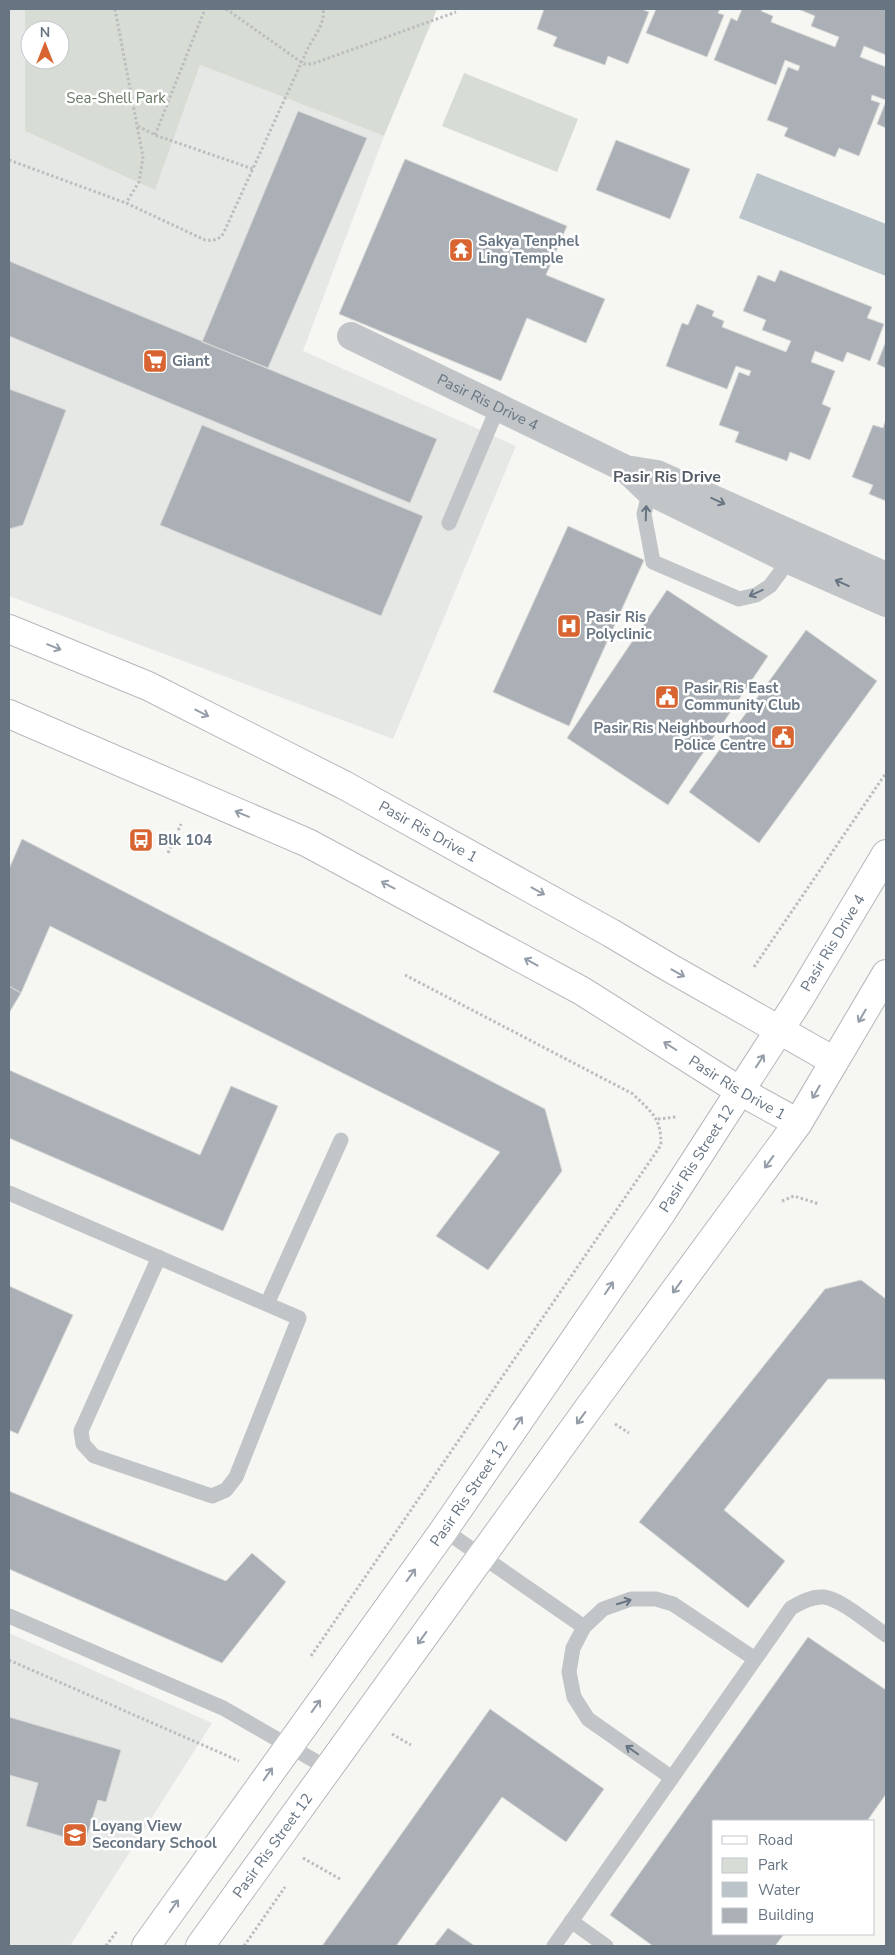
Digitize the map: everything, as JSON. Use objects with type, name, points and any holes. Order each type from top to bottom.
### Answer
[{"type":"street","name":"Pasir Ris Drive 4","points":[[351,336],[796,550],[886,603]]},
{"type":"street","name":"Pasir Ris Drive 4","points":[[796,550],[886,576]]},
{"type":"street","name":"Pasir Ris Drive 1","points":[[9,629],[148,686],[344,785],[570,909],[834,1061]]},
{"type":"street","name":"Pasir Ris Drive 1","points":[[9,714],[308,842],[582,990],[740,1091],[798,1123]]},
{"type":"street","name":"Pasir Ris Drive 4","points":[[779,1030],[886,854]]},
{"type":"street","points":[[834,1061],[886,974]]},
{"type":"street","name":"Pasir Ris Street 12","points":[[146,1946],[444,1530],[662,1212],[779,1030]]},
{"type":"street","name":"Pasir Ris Street 12","points":[[200,1946],[329,1769],[365,1716],[798,1123],[834,1061]]},
{"type":"lane","points":[[449,523],[498,407]]},
{"type":"lane","points":[[653,482],[644,514],[652,562],[739,599],[756,595],[770,586],[796,550]]},
{"type":"lane","points":[[267,1304],[342,1140]]},
{"type":"lane","points":[[9,1193],[159,1257],[299,1318],[236,1477],[226,1490],[212,1496],[94,1456],[83,1444],[81,1431],[159,1257]]},
{"type":"lane","points":[[444,1530],[584,1627]]},
{"type":"lane","points":[[554,1946],[791,1608],[804,1600],[824,1597],[844,1605],[886,1635]]},
{"type":"lane","points":[[672,1778],[588,1719],[574,1697],[569,1672],[573,1648],[584,1627],[603,1609],[631,1599],[656,1599],[672,1604],[755,1659]]},
{"type":"lane","points":[[9,1616],[223,1708],[329,1769]]},
{"type":"lane","points":[[572,1921],[606,1946]]},
{"type":"path","points":[[116,9],[143,157],[139,182],[126,203]]},
{"type":"path","points":[[155,135],[205,9]]},
{"type":"path","points":[[226,9],[302,63],[312,64],[456,12]]},
{"type":"path","points":[[9,160],[126,203],[205,240],[214,240],[223,234],[322,22],[323,9]]},
{"type":"path","points":[[137,126],[155,135],[253,169]]},
{"type":"path","points":[[754,967],[886,773]]},
{"type":"path","points":[[306,1664],[661,1145],[658,1119],[633,1094],[405,975]]},
{"type":"path","points":[[658,1119],[676,1117]]},
{"type":"path","points":[[9,1660],[239,1761]]},
{"type":"path","points":[[234,1769],[261,1730]]},
{"type":"path","points":[[388,1731],[410,1746]]},
{"type":"path","points":[[303,1858],[340,1879]]},
{"type":"path","points":[[244,1946],[281,1893]]},
{"type":"path","points":[[106,1946],[122,1924]]},
{"type":"shaded area","points":[[9,9],[25,9],[25,20],[20,20],[20,70],[25,70],[25,131],[155,189],[200,65],[384,136],[303,351],[516,446],[393,739],[9,596]]},
{"type":"shaded area","name":"Loyang View Secondary School","points":[[9,1633],[212,1723],[70,1946],[9,1946]]},
{"type":"green space","name":"Sea-Shell Park","points":[[25,9],[437,9],[384,136],[200,65],[155,190],[25,131],[25,70],[70,70],[70,20],[25,20]]},
{"type":"green space","points":[[464,73],[578,119],[557,172],[442,126]]},
{"type":"water","points":[[757,173],[886,224],[886,276],[739,218]]},
{"type":"building","points":[[544,9],[641,9],[649,12],[628,64],[608,56],[605,65],[553,46],[557,37],[537,29]]},
{"type":"building","points":[[656,9],[720,9],[718,13],[724,15],[707,57],[646,33]]},
{"type":"building","points":[[742,9],[762,9],[761,11],[773,16],[771,22],[835,47],[839,37],[811,26],[815,16],[798,9],[886,9],[886,55],[864,46],[860,57],[886,67],[886,100],[872,95],[871,100],[880,103],[859,156],[839,148],[835,157],[784,136],[788,128],[767,120],[788,67],[798,71],[800,66],[785,60],[776,85],[714,60],[731,18],[737,21]]},
{"type":"building","points":[[886,101],[886,128],[877,124]]},
{"type":"building","points":[[298,111],[367,138],[268,368],[202,342]]},
{"type":"building","points":[[616,140],[690,169],[670,219],[596,190]]},
{"type":"building","name":"Sakya Tenphel Ling Temple","points":[[405,159],[567,226],[546,275],[605,299],[586,343],[527,318],[501,381],[339,314]]},
{"type":"building","points":[[9,261],[437,439],[410,503],[9,336]]},
{"type":"building","points":[[780,270],[872,307],[867,318],[884,324],[870,361],[847,352],[843,362],[815,351],[811,362],[835,371],[822,404],[831,408],[810,460],[790,452],[787,461],[735,442],[739,432],[719,425],[739,372],[749,376],[751,371],[736,366],[727,389],[666,366],[682,323],[688,325],[697,304],[714,311],[712,316],[724,321],[722,327],[786,352],[791,341],[762,330],[766,320],[743,311],[758,275],[775,282]]},
{"type":"building","points":[[886,341],[886,368],[877,364]]},
{"type":"building","points":[[9,389],[66,410],[23,525],[9,529]]},
{"type":"building","points":[[886,419],[886,501],[869,494],[873,485],[852,477],[873,425],[883,428]]},
{"type":"building","points":[[202,425],[423,516],[381,616],[160,525]]},
{"type":"building","name":"Pasir Ris Polyclinic","points":[[568,526],[644,560],[569,726],[493,692]]},
{"type":"building","name":"Pasir Ris East Community Club","points":[[667,590],[768,656],[668,805],[567,738]]},
{"type":"building","name":"Pasir Ris Neighbourhood Police Centre","points":[[806,630],[877,681],[759,843],[689,792]]},
{"type":"building","points":[[22,839],[545,1109],[562,1171],[488,1270],[436,1236],[500,1152],[50,926],[21,993],[9,986],[9,869]]},
{"type":"building","points":[[9,986],[21,993],[9,1013]]},
{"type":"building","points":[[9,1070],[200,1155],[231,1086],[278,1106],[223,1231],[9,1138]]},
{"type":"building","points":[[861,1280],[886,1299],[886,1381],[883,1379],[828,1379],[724,1510],[785,1561],[748,1608],[639,1522],[825,1289]]},
{"type":"building","points":[[9,1286],[73,1315],[18,1434],[9,1430]]},
{"type":"building","points":[[9,1491],[226,1581],[252,1553],[286,1582],[222,1663],[9,1569]]},
{"type":"building","points":[[808,1637],[886,1690],[886,1794],[868,1820],[712,1820],[712,1935],[783,1935],[775,1946],[653,1946],[610,1915]]},
{"type":"building","points":[[490,1709],[604,1789],[566,1842],[502,1797],[396,1946],[322,1946]]},
{"type":"building","points":[[9,1717],[121,1750],[106,1802],[98,1800],[85,1843],[26,1826],[38,1783],[9,1775]]},
{"type":"building","points":[[448,1928],[475,1946],[434,1946]]},
{"type":"place","name":"Sakya Tenphel Ling Temple","points":[[461,250]]},
{"type":"place","name":"Giant","points":[[155,361]]},
{"type":"place","name":"Pasir Ris Polyclinic","points":[[569,626]]},
{"type":"place","name":"Pasir Ris East Community Club","points":[[667,697]]},
{"type":"place","name":"Pasir Ris Neighbourhood Police Centre","points":[[783,737]]},
{"type":"place","name":"Blk 104","points":[[141,840]]},
{"type":"place","name":"Loyang View Secondary School","points":[[75,1835]]},
{"type":"district","name":"Pasir Ris Drive","points":[[667,477]]}]
